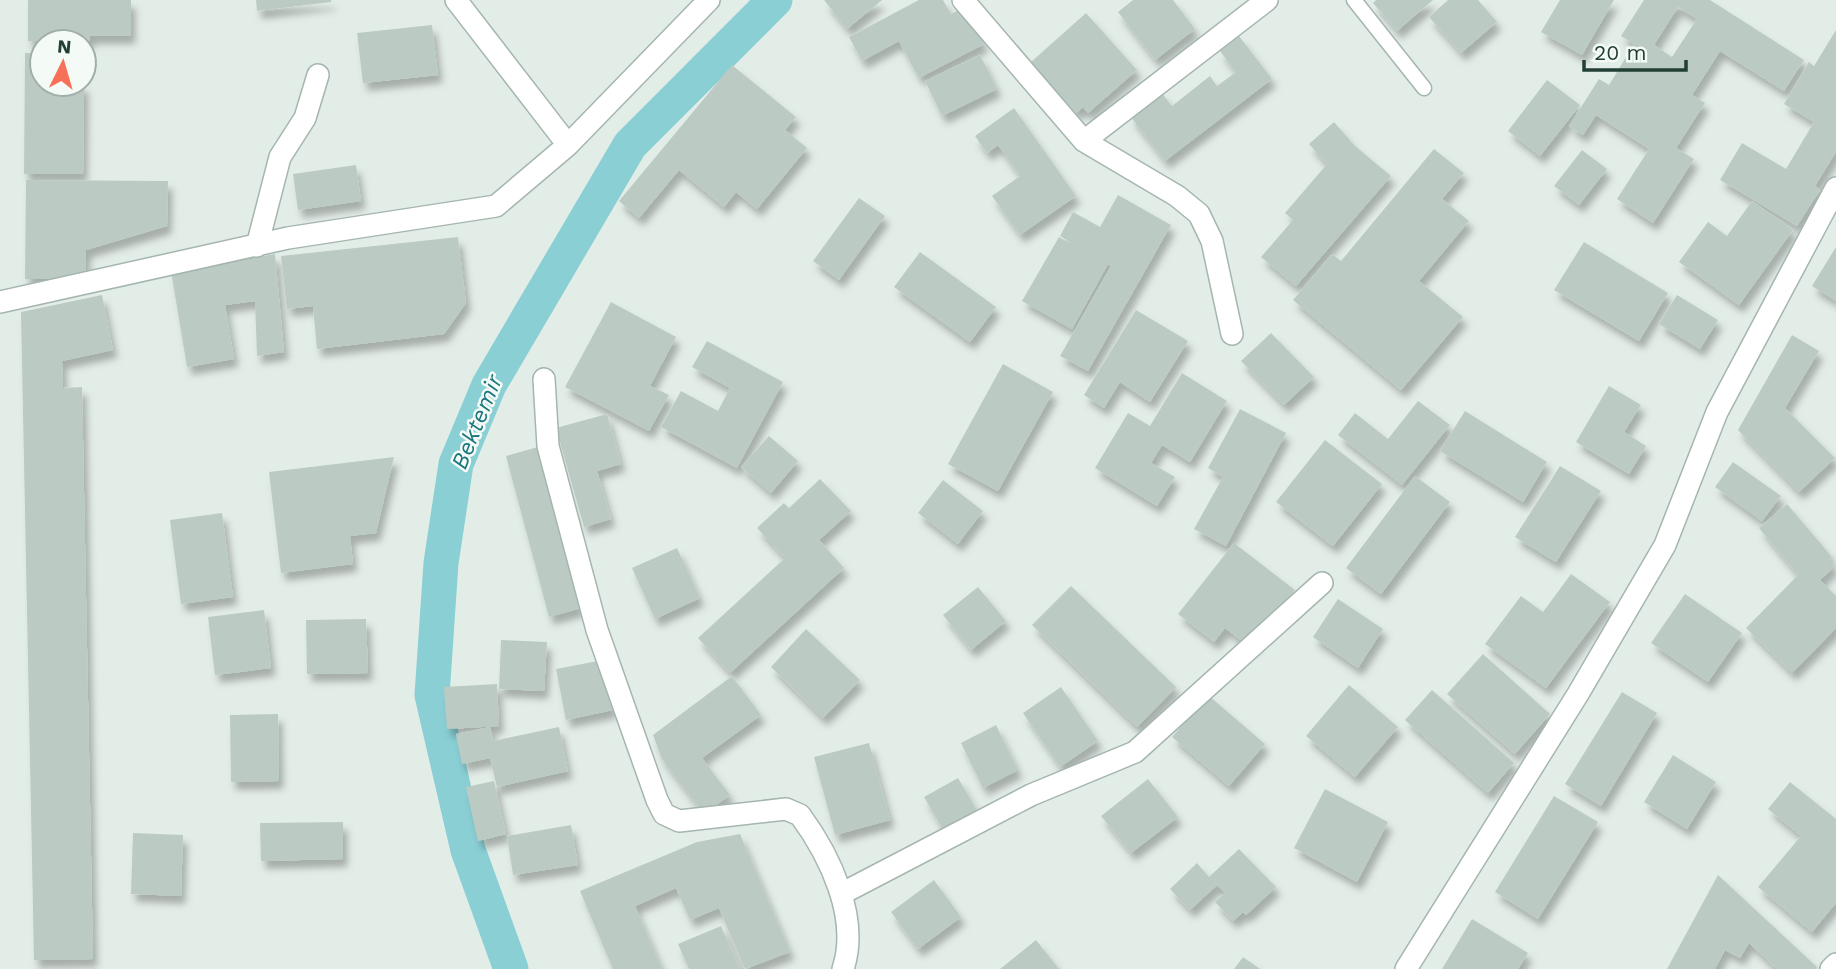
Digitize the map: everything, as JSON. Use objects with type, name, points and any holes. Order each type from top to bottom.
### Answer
[{"type":"street","points":[[456,0],[568,145]]},
{"type":"street","points":[[0,302],[288,238],[496,206],[568,145],[709,0]]},
{"type":"street","points":[[963,0],[1084,141],[1177,196],[1199,214],[1212,241],[1232,334]]},
{"type":"street","points":[[1084,141],[1267,0]]},
{"type":"street","points":[[257,246],[280,157],[305,118],[318,75]]},
{"type":"street","points":[[1406,969],[1578,694],[1665,545],[1717,412],[1836,188]]},
{"type":"street","points":[[544,379],[548,446],[597,630],[664,814],[679,821],[778,810],[800,815],[841,894],[849,930],[843,969]]},
{"type":"street","points":[[841,894],[1031,795],[1135,752],[1322,583]]},
{"type":"street","points":[[1831,969],[1836,964]]},
{"type":"lane","points":[[1354,0],[1424,88]]},
{"type":"building","points":[[28,0],[131,0],[131,36],[98,36],[98,28],[28,28]]},
{"type":"building","points":[[256,0],[331,0],[331,2],[257,11]]},
{"type":"building","points":[[824,0],[882,0],[847,29]]},
{"type":"building","points":[[919,0],[943,0],[951,14],[965,7],[984,44],[919,78],[899,41],[862,61],[849,37]]},
{"type":"building","points":[[1133,0],[1173,0],[1195,29],[1155,60],[1118,12]]},
{"type":"building","points":[[1376,0],[1433,0],[1397,31],[1373,3]]},
{"type":"building","points":[[1448,0],[1478,0],[1497,22],[1461,53],[1429,17]]},
{"type":"building","points":[[1560,0],[1614,0],[1582,55],[1541,32]]},
{"type":"building","points":[[1644,0],[1710,0],[1804,60],[1784,91],[1720,51],[1692,95],[1705,103],[1676,148],[1694,159],[1653,223],[1617,199],[1649,149],[1596,115],[1583,135],[1569,126],[1599,79],[1609,85],[1634,44],[1621,36]],"holes":[[[1678,7],[1697,19],[1672,57],[1654,45]]]},
{"type":"building","points":[[1086,13],[1137,70],[1088,113],[1083,107],[1076,113],[1031,62]]},
{"type":"building","points":[[432,25],[438,75],[363,83],[357,33]]},
{"type":"building","points":[[1836,30],[1836,152],[1815,186],[1820,190],[1797,226],[1720,180],[1742,143],[1786,169],[1814,122],[1784,104],[1809,62],[1814,66]]},
{"type":"building","points":[[1239,36],[1272,79],[1165,161],[1130,116],[1161,92],[1172,106],[1210,76],[1217,86],[1236,72],[1220,51]]},
{"type":"building","points":[[25,53],[28,53],[28,98],[84,98],[83,174],[24,174]]},
{"type":"building","points":[[980,55],[997,89],[942,116],[925,81]]},
{"type":"building","points":[[732,65],[796,117],[785,130],[807,148],[757,209],[736,192],[724,207],[679,170],[639,218],[619,201]]},
{"type":"building","points":[[1547,80],[1580,105],[1540,156],[1508,131]]},
{"type":"building","points":[[1014,108],[1076,196],[1020,235],[992,196],[1020,176],[998,145],[987,153],[975,136]]},
{"type":"building","points":[[1334,122],[1355,146],[1391,176],[1296,286],[1261,257],[1293,220],[1285,213],[1327,164],[1309,144]]},
{"type":"building","points":[[1434,149],[1464,173],[1442,199],[1469,221],[1419,281],[1463,317],[1401,390],[1293,300],[1332,254],[1341,261]]},
{"type":"building","points":[[1582,150],[1607,169],[1579,205],[1554,186]]},
{"type":"building","points":[[356,165],[361,201],[298,210],[293,174]]},
{"type":"building","points":[[26,180],[168,181],[167,226],[86,250],[86,270],[59,279],[25,279]]},
{"type":"building","points":[[1118,195],[1171,225],[1088,371],[1060,356],[1111,266],[1108,264],[1072,329],[1022,301],[1059,237],[1100,260],[1060,236],[1073,212],[1100,227]]},
{"type":"building","points":[[859,198],[885,216],[839,280],[813,261]]},
{"type":"building","points":[[1752,201],[1793,230],[1739,305],[1679,262],[1708,222],[1727,236]]},
{"type":"building","points":[[458,237],[466,303],[444,334],[317,349],[313,306],[287,309],[281,256]]},
{"type":"building","points":[[1584,242],[1668,293],[1639,341],[1554,290]]},
{"type":"building","points":[[1836,247],[1836,301],[1812,286]]},
{"type":"building","points":[[920,252],[996,307],[970,342],[894,287]]},
{"type":"building","points":[[275,254],[284,352],[257,356],[255,301],[225,305],[234,359],[187,367],[171,271]]},
{"type":"building","points":[[102,295],[113,350],[62,361],[63,388],[82,387],[93,959],[34,960],[21,312]]},
{"type":"building","points":[[1677,295],[1718,320],[1700,349],[1659,324]]},
{"type":"building","points":[[611,302],[676,337],[650,386],[669,395],[649,431],[565,387]]},
{"type":"building","points":[[1136,310],[1188,341],[1150,402],[1120,382],[1104,408],[1084,395]]},
{"type":"building","points":[[1271,333],[1314,377],[1284,405],[1241,361]]},
{"type":"building","points":[[1792,335],[1819,351],[1785,408],[1835,458],[1799,492],[1738,430]]},
{"type":"building","points":[[707,341],[783,382],[737,468],[661,427],[681,391],[718,411],[730,388],[692,367]]},
{"type":"building","points":[[1003,364],[1053,392],[998,491],[948,464]]},
{"type":"building","points":[[1182,373],[1227,401],[1190,462],[1162,445],[1151,463],[1175,477],[1157,506],[1095,468],[1128,413],[1150,426]]},
{"type":"building","points":[[1609,386],[1641,405],[1624,432],[1646,446],[1629,474],[1576,442]]},
{"type":"building","points":[[1418,401],[1450,425],[1402,485],[1338,435],[1355,413],[1388,439]]},
{"type":"building","points":[[1240,409],[1286,433],[1226,546],[1194,529],[1223,477],[1208,468]]},
{"type":"building","points":[[1465,411],[1547,462],[1523,502],[1440,451]]},
{"type":"building","points":[[607,414],[621,464],[597,471],[611,519],[584,527],[556,428]]},
{"type":"building","points":[[769,436],[798,461],[771,493],[741,467]]},
{"type":"building","points":[[1325,440],[1382,484],[1333,546],[1276,502]]},
{"type":"building","points":[[538,447],[581,608],[549,617],[506,456]]},
{"type":"building","points":[[394,457],[376,533],[350,536],[353,564],[281,573],[269,472]]},
{"type":"building","points":[[1733,462],[1781,496],[1762,521],[1715,487]]},
{"type":"building","points":[[1560,466],[1601,491],[1556,562],[1515,537]]},
{"type":"building","points":[[1415,476],[1450,502],[1381,594],[1346,568]]},
{"type":"building","points":[[820,479],[851,511],[819,540],[844,568],[730,673],[698,638],[785,558],[757,528],[784,503],[789,508]]},
{"type":"building","points":[[943,480],[983,511],[958,544],[918,513]]},
{"type":"building","points":[[1787,504],[1832,557],[1828,560],[1835,566],[1820,580],[1836,596],[1836,628],[1792,673],[1746,628],[1798,575],[1759,528]]},
{"type":"building","points":[[222,513],[233,597],[181,604],[170,520]]},
{"type":"building","points":[[1234,543],[1295,590],[1250,647],[1225,628],[1214,642],[1178,614]]},
{"type":"building","points":[[677,548],[700,598],[655,619],[632,568]]},
{"type":"building","points":[[1571,574],[1610,602],[1546,688],[1485,644],[1521,596],[1543,612]]},
{"type":"building","points":[[1071,586],[1176,687],[1137,727],[1032,625]]},
{"type":"building","points":[[978,587],[1006,621],[971,650],[943,615]]},
{"type":"building","points":[[1685,594],[1742,633],[1708,682],[1651,643]]},
{"type":"building","points":[[1338,599],[1383,629],[1358,668],[1313,637]]},
{"type":"building","points":[[264,610],[271,668],[215,675],[208,617]]},
{"type":"building","points":[[366,619],[368,673],[307,674],[306,620]]},
{"type":"building","points":[[806,629],[860,680],[823,718],[771,667]]},
{"type":"building","points":[[501,640],[547,642],[544,691],[499,689]]},
{"type":"building","points":[[1483,654],[1550,714],[1515,754],[1447,694]]},
{"type":"building","points":[[603,660],[613,710],[566,720],[556,669]]},
{"type":"building","points":[[732,676],[761,715],[702,758],[730,795],[704,814],[662,759],[653,735]]},
{"type":"building","points":[[497,684],[499,726],[447,729],[444,687]]},
{"type":"building","points":[[1349,685],[1398,727],[1355,777],[1306,736]]},
{"type":"building","points":[[1061,687],[1098,741],[1060,767],[1023,713]]},
{"type":"building","points":[[1432,690],[1514,763],[1488,793],[1405,720]]},
{"type":"building","points":[[1622,692],[1657,713],[1601,806],[1565,784]]},
{"type":"building","points":[[1208,695],[1265,744],[1229,786],[1172,737]]},
{"type":"building","points":[[278,714],[279,781],[231,782],[230,715]]},
{"type":"building","points":[[996,725],[1018,770],[983,788],[961,743]]},
{"type":"building","points":[[490,727],[493,741],[559,727],[568,771],[497,787],[490,758],[462,764],[456,734]]},
{"type":"building","points":[[869,743],[890,820],[835,835],[814,757]]},
{"type":"building","points":[[1673,755],[1716,782],[1687,829],[1644,802]]},
{"type":"building","points":[[958,778],[979,814],[945,833],[924,797]]},
{"type":"building","points":[[1148,779],[1178,817],[1131,853],[1101,816]]},
{"type":"building","points":[[494,781],[506,834],[478,841],[466,787]]},
{"type":"building","points":[[1790,782],[1836,819],[1836,903],[1812,932],[1758,887],[1801,836],[1768,809]]},
{"type":"building","points":[[1325,789],[1388,822],[1357,882],[1294,848]]},
{"type":"building","points":[[1554,796],[1598,822],[1538,919],[1495,892]]},
{"type":"building","points":[[343,822],[343,859],[261,861],[260,823]]},
{"type":"building","points":[[571,825],[578,865],[513,875],[507,836]]},
{"type":"building","points":[[133,833],[183,835],[181,896],[131,894]]},
{"type":"building","points":[[740,834],[790,952],[745,969],[719,908],[690,920],[676,888],[635,906],[662,969],[613,969],[580,891],[697,842]]},
{"type":"building","points":[[1239,849],[1276,887],[1246,915],[1243,912],[1233,921],[1215,902],[1225,893],[1217,885],[1190,910],[1170,889],[1197,863],[1209,877]]},
{"type":"building","points":[[1718,875],[1817,967],[1777,969],[1749,943],[1740,958],[1725,950],[1715,969],[1667,969]]},
{"type":"building","points":[[934,880],[961,917],[918,949],[891,912]]},
{"type":"building","points":[[1472,919],[1528,953],[1518,969],[1442,969]]},
{"type":"building","points":[[721,926],[740,969],[689,969],[678,944]]},
{"type":"building","points":[[1036,940],[1059,969],[1000,969]]},
{"type":"building","points":[[1243,957],[1260,969],[1234,969]]},
{"type":"waterway","name":"Bektemir","points":[[511,969],[468,850],[432,695],[441,563],[456,464],[489,385],[630,145],[775,0]]}]
